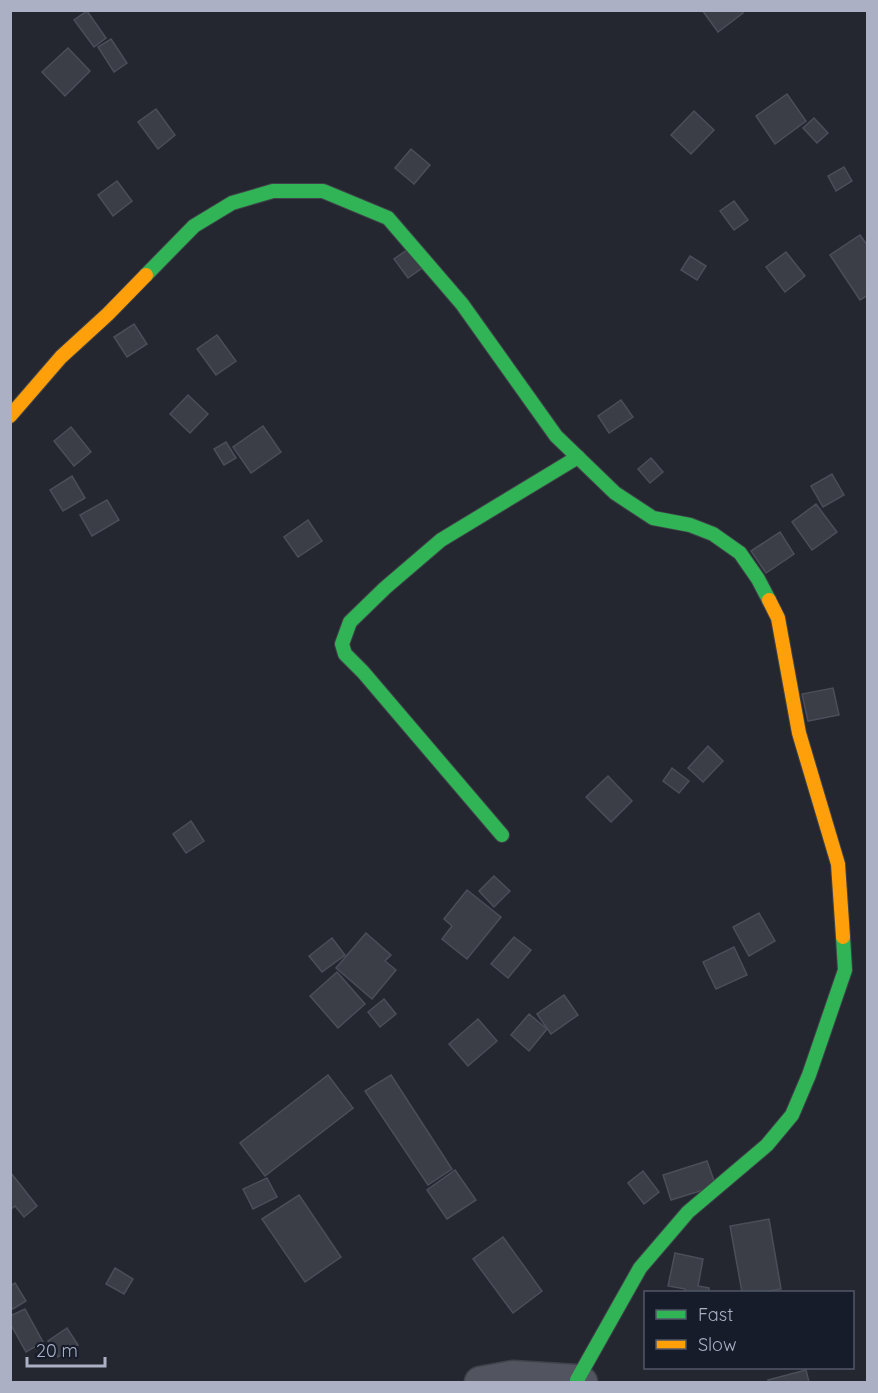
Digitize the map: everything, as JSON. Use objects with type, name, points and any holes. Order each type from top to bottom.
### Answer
[{"type":"street","points":[[10,416],[61,357],[108,314],[194,226],[232,203],[273,191],[323,191],[388,218],[462,304],[556,436],[615,493],[653,518],[690,525],[713,534],[740,553],[758,579],[778,618],[800,733],[838,864],[845,970],[809,1075],[792,1115],[767,1145],[688,1212],[640,1268],[580,1381],[513,1376],[480,1383]]},
{"type":"street","points":[[502,835],[363,672],[345,654],[342,644],[350,622],[441,540],[578,457]]},
{"type":"building","points":[[702,10],[742,10],[743,13],[718,32]]},
{"type":"building","points":[[87,11],[106,38],[94,47],[74,20]]},
{"type":"building","points":[[111,39],[127,63],[114,72],[98,47]]},
{"type":"building","points":[[68,48],[90,71],[65,96],[42,72]]},
{"type":"building","points":[[787,94],[806,121],[775,144],[756,116]]},
{"type":"building","points":[[156,109],[175,135],[158,149],[138,122]]},
{"type":"building","points":[[694,111],[714,130],[691,154],[671,135]]},
{"type":"building","points":[[814,118],[828,133],[817,143],[803,128]]},
{"type":"building","points":[[411,149],[430,165],[414,184],[395,168]]},
{"type":"building","points":[[844,167],[852,181],[836,191],[828,176]]},
{"type":"building","points":[[117,181],[132,201],[113,216],[98,195]]},
{"type":"building","points":[[734,201],[748,220],[734,230],[720,211]]},
{"type":"building","points":[[860,235],[868,246],[868,295],[860,300],[830,255]]},
{"type":"building","points":[[411,247],[425,266],[408,278],[394,259]]},
{"type":"building","points":[[786,252],[805,276],[785,292],[766,267]]},
{"type":"building","points":[[690,256],[706,266],[697,280],[681,270]]},
{"type":"building","points":[[134,324],[147,344],[127,357],[114,337]]},
{"type":"building","points":[[217,335],[236,361],[216,375],[197,349]]},
{"type":"building","points":[[188,395],[208,414],[190,433],[170,414]]},
{"type":"building","points":[[621,400],[633,417],[609,433],[598,416]]},
{"type":"building","points":[[263,426],[281,452],[251,473],[233,447]]},
{"type":"building","points":[[71,427],[91,452],[74,466],[54,441]]},
{"type":"building","points":[[226,442],[236,458],[224,465],[214,449]]},
{"type":"building","points":[[651,458],[663,472],[650,483],[638,469]]},
{"type":"building","points":[[832,474],[844,495],[823,507],[811,486]]},
{"type":"building","points":[[72,476],[85,498],[63,511],[50,490]]},
{"type":"building","points":[[107,500],[119,520],[92,536],[80,515]]},
{"type":"building","points":[[816,504],[837,532],[812,550],[792,522]]},
{"type":"building","points":[[308,520],[322,541],[298,557],[284,537]]},
{"type":"building","points":[[780,532],[794,554],[766,573],[751,551]]},
{"type":"building","points":[[833,688],[839,715],[808,721],[802,694]]},
{"type":"building","points":[[708,746],[723,761],[703,782],[688,768]]},
{"type":"building","points":[[672,768],[689,781],[679,793],[663,781]]},
{"type":"building","points":[[608,776],[632,801],[611,822],[586,797]]},
{"type":"building","points":[[191,821],[204,841],[186,853],[173,834]]},
{"type":"building","points":[[494,876],[510,891],[494,907],[479,891]]},
{"type":"building","points":[[467,890],[501,917],[467,959],[442,939],[452,926],[444,919]]},
{"type":"building","points":[[759,913],[775,941],[749,956],[733,927]]},
{"type":"building","points":[[366,933],[391,955],[385,961],[396,970],[372,999],[336,968]]},
{"type":"building","points":[[514,937],[531,950],[508,978],[491,964]]},
{"type":"building","points":[[332,938],[345,955],[322,972],[309,956]]},
{"type":"building","points":[[734,947],[747,975],[716,989],[703,962]]},
{"type":"building","points":[[337,972],[365,1004],[338,1028],[310,996]]},
{"type":"building","points":[[564,995],[578,1015],[551,1034],[537,1014]]},
{"type":"building","points":[[384,999],[396,1014],[380,1027],[368,1012]]},
{"type":"building","points":[[529,1014],[547,1029],[529,1051],[511,1035]]},
{"type":"building","points":[[478,1019],[497,1041],[468,1066],[449,1044]]},
{"type":"building","points":[[328,1075],[353,1108],[265,1176],[240,1143]]},
{"type":"building","points":[[391,1075],[452,1169],[428,1185],[365,1091]]},
{"type":"building","points":[[707,1161],[716,1186],[671,1200],[663,1175]]},
{"type":"building","points":[[455,1170],[476,1200],[447,1219],[427,1190]]},
{"type":"building","points":[[643,1171],[659,1192],[644,1204],[628,1183]]},
{"type":"building","points":[[11,1173],[37,1206],[24,1217],[15,1206],[10,1210]]},
{"type":"building","points":[[267,1178],[277,1197],[253,1209],[243,1189]]},
{"type":"building","points":[[299,1195],[341,1257],[305,1282],[262,1219]]},
{"type":"building","points":[[769,1219],[781,1289],[742,1291],[730,1226]]},
{"type":"building","points":[[503,1237],[542,1291],[513,1313],[473,1259]]},
{"type":"building","points":[[675,1253],[703,1259],[698,1286],[709,1288],[709,1291],[685,1291],[685,1289],[668,1286]]},
{"type":"building","points":[[115,1268],[133,1279],[124,1294],[106,1284]]},
{"type":"building","points":[[15,1283],[26,1301],[13,1309],[10,1305],[10,1286]]},
{"type":"building","points":[[25,1309],[43,1342],[26,1352],[10,1323],[10,1316]]},
{"type":"building","points":[[67,1328],[78,1345],[58,1357],[48,1341]]},
{"type":"building","points":[[806,1370],[809,1382],[769,1382],[768,1380]]},
{"type":"traffic: fast","points":[[146,275],[194,226],[232,203],[273,191],[323,191],[388,218],[462,304],[556,436],[615,493],[653,518],[690,525],[713,534],[740,553],[769,600]]},
{"type":"traffic: fast","points":[[502,835],[363,672],[345,654],[342,644],[350,622],[385,588],[441,540],[578,457]]},
{"type":"traffic: fast","points":[[577,1380],[640,1268],[688,1212],[767,1145],[792,1115],[809,1075],[845,970],[843,937]]},
{"type":"traffic: slow","points":[[10,416],[61,357],[146,275]]},
{"type":"traffic: slow","points":[[769,600],[778,618],[799,733],[838,864],[843,937]]}]
